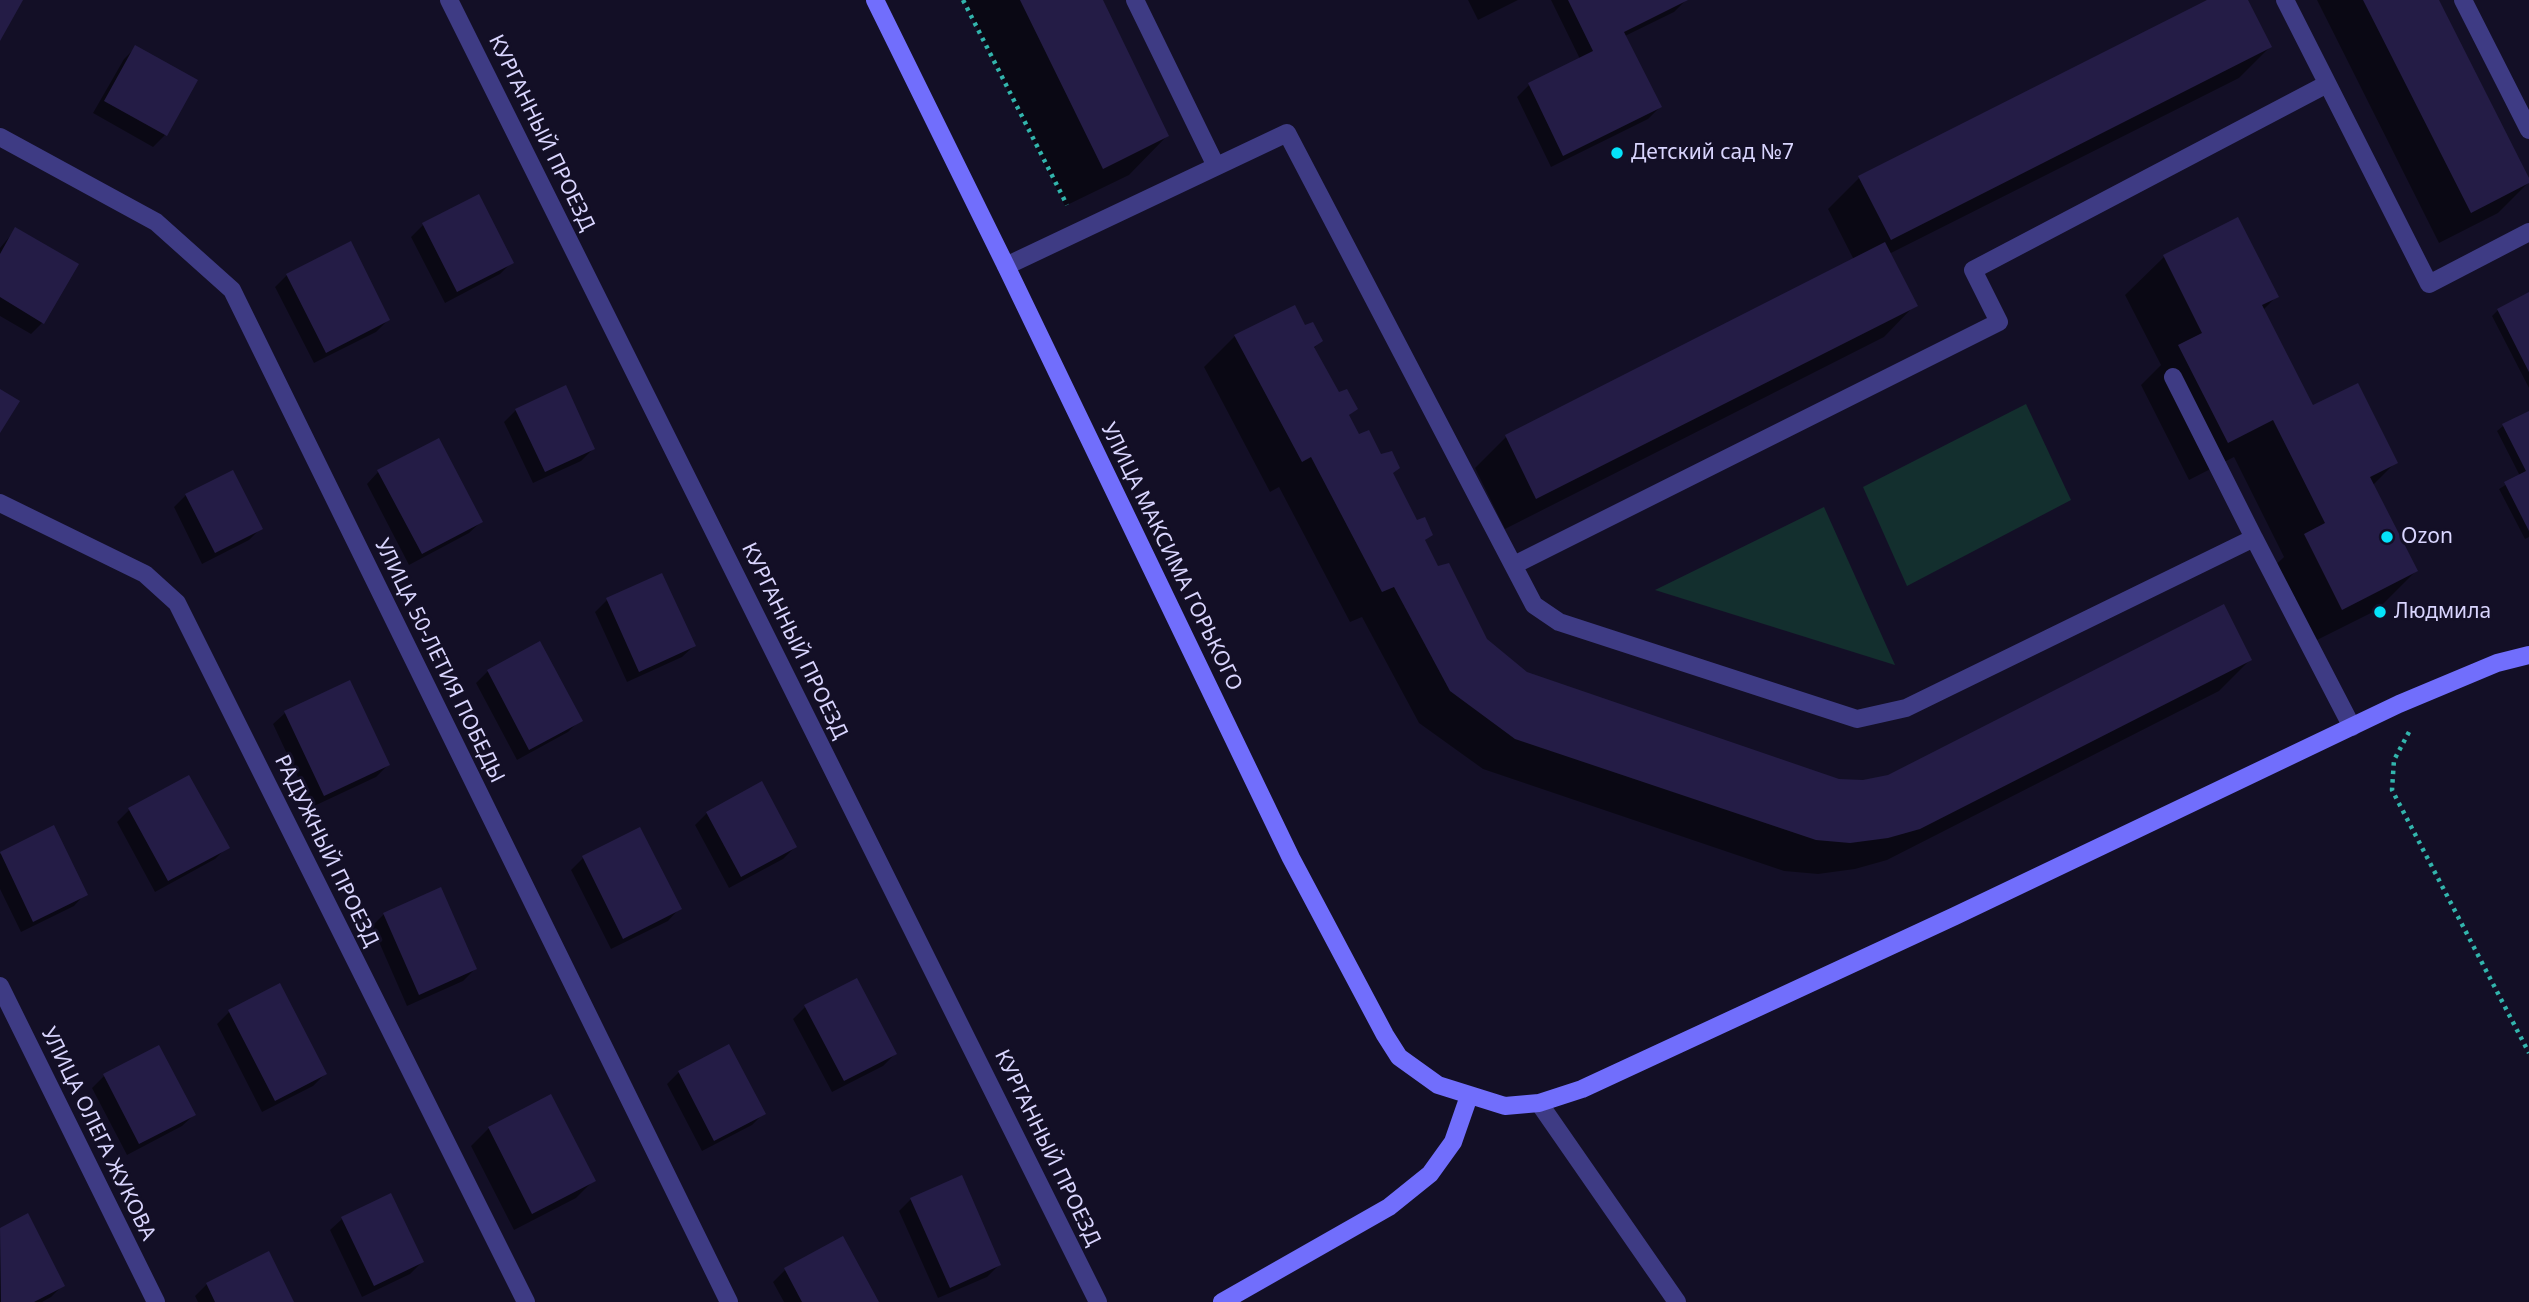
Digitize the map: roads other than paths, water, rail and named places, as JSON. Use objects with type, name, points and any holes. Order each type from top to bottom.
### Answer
[{"type":"main road","name":"УЛИЦА МАКСИМА ГОРЬКОГО","points":[[875,0],[1291,858],[1399,1057],[1419,1074],[1438,1085],[1505,1106],[1539,1103],[1582,1090],[2399,704],[2497,663],[2529,655]]},
{"type":"main road","points":[[1222,1302],[1390,1207],[1430,1174],[1453,1142],[1469,1096]]},
{"type":"street","name":"КУРГАННЫЙ ПРОЕЗД","points":[[449,0],[1098,1302]]},
{"type":"street","points":[[1135,0],[1216,166]]},
{"type":"street","points":[[2285,0],[2429,284],[2529,232]]},
{"type":"street","points":[[2463,0],[2529,130]]},
{"type":"street","points":[[1514,565],[1999,322],[1973,270],[2328,83]]},
{"type":"street","points":[[1006,266],[1287,133],[1534,605],[1559,622],[1857,719],[1906,708],[2254,538]]},
{"type":"street","name":"УЛИЦА 50-ЛЕТИЯ ПОБЕДЫ","points":[[0,137],[156,222],[232,290],[729,1302]]},
{"type":"street","points":[[2173,377],[2352,727]]},
{"type":"street","name":"РАДУЖНЫЙ ПРОЕЗД","points":[[0,503],[145,574],[177,603],[526,1302]]},
{"type":"street","name":"УЛИЦА ОЛЕГА ЖУКОВА","points":[[0,986],[156,1302]]},
{"type":"street","points":[[1539,1103],[1677,1302]]},
{"type":"place","name":"Детский сад №7","points":[[1617,153]]},
{"type":"place","name":"Ozon","points":[[2387,537]]},
{"type":"place","name":"Людмила","points":[[2380,612]]}]
